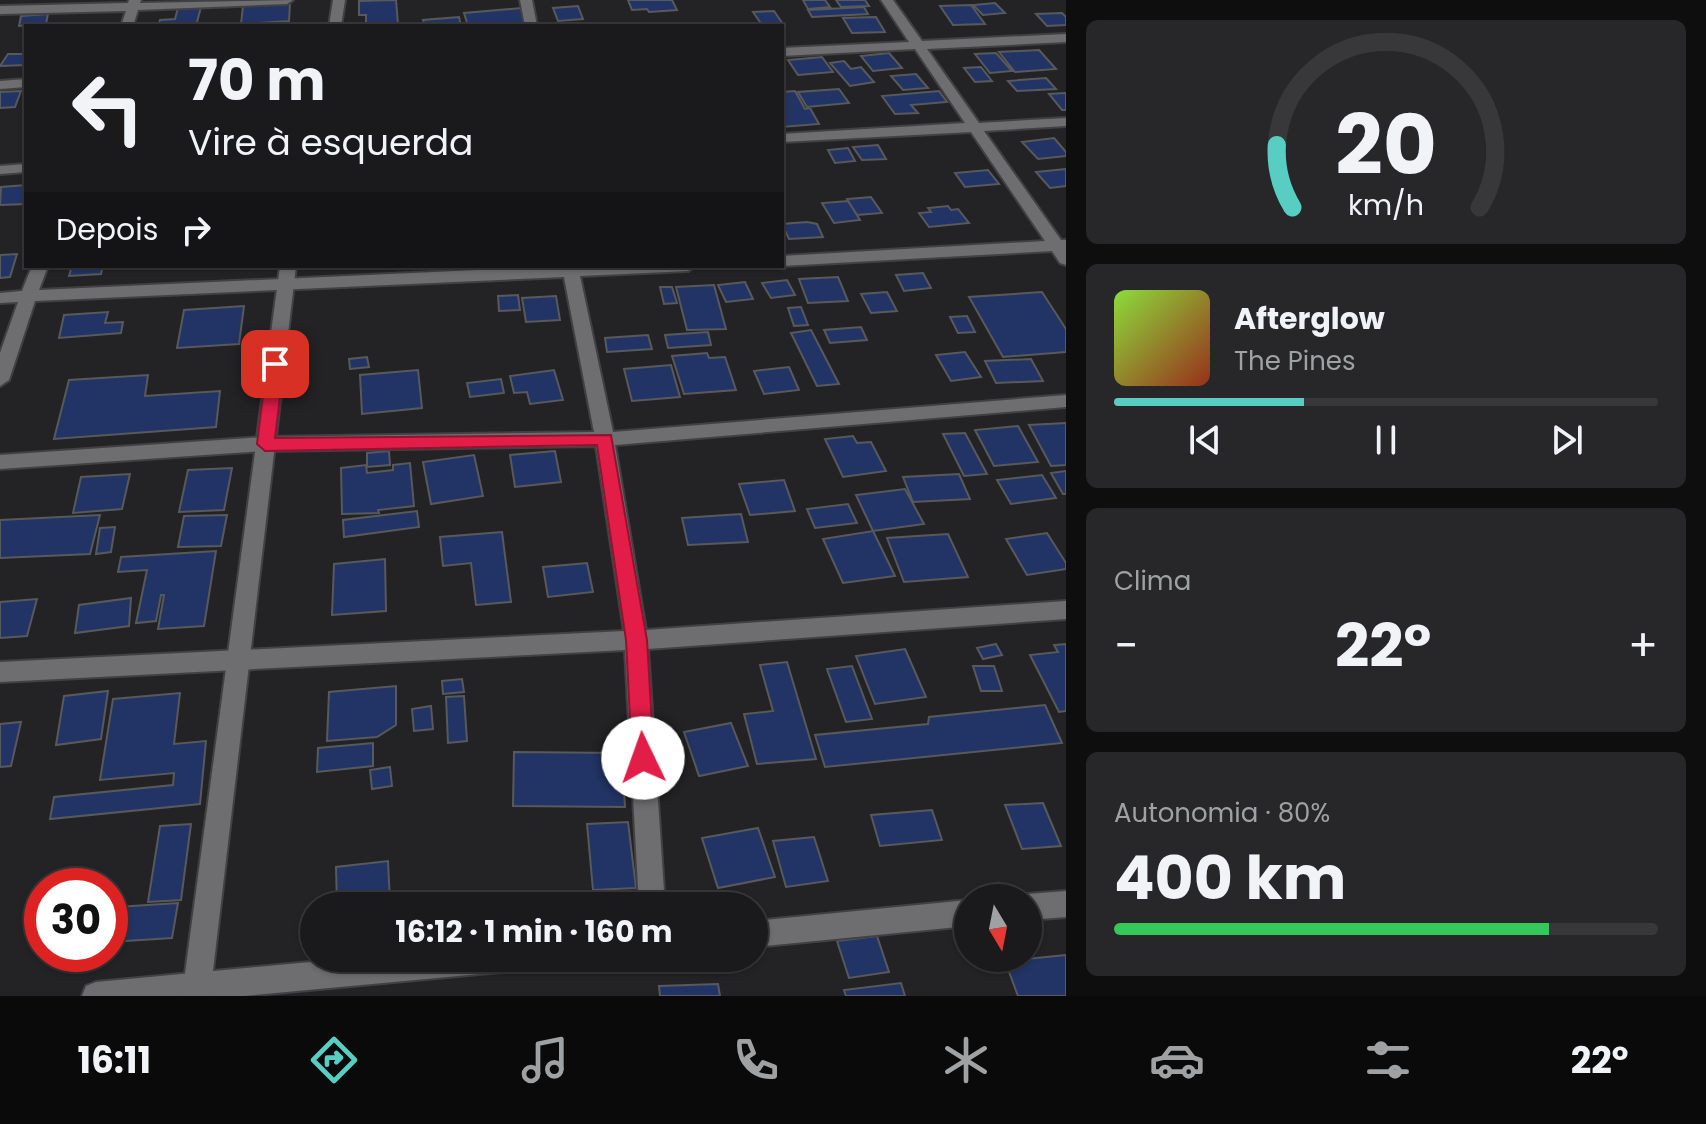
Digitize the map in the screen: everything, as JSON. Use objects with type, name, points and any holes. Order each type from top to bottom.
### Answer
[{"type":"street","points":[[0,10],[287,0]]},
{"type":"street","points":[[335,24],[339,0]]},
{"type":"street","points":[[526,0],[531,24]]},
{"type":"street","points":[[887,0],[1061,245],[1066,260]]},
{"type":"street","points":[[128,24],[134,4]]},
{"type":"street","points":[[784,52],[1066,38]]},
{"type":"street","points":[[0,85],[24,83]]},
{"type":"street","points":[[784,138],[1066,122]]},
{"type":"street","points":[[0,170],[24,168]]},
{"type":"street","points":[[784,261],[1061,245]]},
{"type":"street","points":[[0,380],[39,268]]},
{"type":"street","points":[[0,298],[287,275],[610,268]]},
{"type":"street","points":[[571,269],[605,439],[636,640],[651,892]]},
{"type":"street","points":[[197,992],[287,275]]},
{"type":"street","points":[[0,462],[265,444],[605,439],[1066,401]]},
{"type":"street","points":[[0,672],[636,640],[1066,610]]},
{"type":"street","points":[[1042,906],[1066,904]]},
{"type":"street","points":[[768,933],[954,914]]},
{"type":"street","points":[[96,996],[197,992],[376,972]]},
{"type":"building","points":[[396,0],[398,24],[366,24],[366,15],[359,15],[359,1]]},
{"type":"building","points":[[628,0],[672,0],[677,10],[632,10]]},
{"type":"building","points":[[803,0],[825,0],[830,7],[808,9]]},
{"type":"building","points":[[836,0],[865,0],[869,6],[841,7]]},
{"type":"building","points":[[290,3],[289,21],[241,24],[243,6]]},
{"type":"building","points":[[995,3],[1005,13],[983,15],[973,5]]},
{"type":"building","points":[[971,5],[985,24],[953,25],[940,6]]},
{"type":"building","points":[[578,6],[583,19],[558,21],[553,8]]},
{"type":"building","points":[[201,7],[197,24],[159,24],[160,20],[175,19],[178,8]]},
{"type":"building","points":[[864,7],[868,14],[812,17],[808,10]]},
{"type":"building","points":[[521,8],[528,24],[467,24],[464,13]]},
{"type":"building","points":[[774,11],[783,24],[761,24],[753,12]]},
{"type":"building","points":[[1062,13],[1066,17],[1066,25],[1047,26],[1036,14]]},
{"type":"building","points":[[48,14],[46,24],[19,26],[21,16]]},
{"type":"building","points":[[459,17],[461,24],[424,24],[423,20]]},
{"type":"building","points":[[876,17],[885,32],[852,33],[843,18]]},
{"type":"building","points":[[1039,50],[1056,69],[1015,72],[999,52]]},
{"type":"building","points":[[889,53],[902,68],[873,71],[861,56]]},
{"type":"building","points":[[996,53],[1012,71],[990,73],[975,54]]},
{"type":"building","points":[[8,54],[24,54],[24,65],[0,66]]},
{"type":"building","points":[[822,57],[833,72],[798,75],[788,60]]},
{"type":"building","points":[[844,61],[851,69],[861,67],[874,82],[850,86],[830,63]]},
{"type":"building","points":[[981,67],[992,81],[975,82],[964,68]]},
{"type":"building","points":[[916,74],[928,88],[903,90],[891,76]]},
{"type":"building","points":[[1046,78],[1056,89],[1017,91],[1008,81]]},
{"type":"building","points":[[839,89],[849,103],[807,107],[798,92]]},
{"type":"building","points":[[21,91],[15,107],[0,108],[0,92]]},
{"type":"building","points":[[795,91],[805,109],[810,108],[819,124],[784,127],[784,92]]},
{"type":"building","points":[[939,91],[947,102],[911,105],[918,113],[895,114],[882,96]]},
{"type":"building","points":[[1066,93],[1066,110],[1062,110],[1049,94]]},
{"type":"building","points":[[1054,138],[1066,156],[1038,159],[1022,142]]},
{"type":"building","points":[[878,145],[886,159],[862,160],[853,147]]},
{"type":"building","points":[[848,148],[855,161],[835,163],[828,150]]},
{"type":"building","points":[[1066,169],[1066,186],[1050,188],[1036,172]]},
{"type":"building","points":[[988,170],[999,184],[965,187],[955,173]]},
{"type":"building","points":[[24,185],[24,204],[0,205],[1,187]]},
{"type":"building","points":[[871,197],[882,213],[857,215],[847,199]]},
{"type":"building","points":[[848,201],[860,220],[834,223],[822,203]]},
{"type":"building","points":[[948,206],[951,210],[958,209],[969,223],[929,227],[919,213],[931,212],[928,208]]},
{"type":"building","points":[[784,224],[817,224],[823,237],[789,239]]},
{"type":"building","points":[[17,254],[10,277],[0,278],[0,255]]},
{"type":"building","points":[[71,268],[102,268],[101,274],[69,276]]},
{"type":"building","points":[[923,273],[931,288],[904,291],[896,275]]},
{"type":"building","points":[[838,277],[848,301],[808,303],[799,279]]},
{"type":"building","points":[[787,280],[795,295],[771,298],[762,283]]},
{"type":"building","points":[[745,282],[753,299],[726,302],[718,285]]},
{"type":"building","points":[[714,285],[726,329],[687,330],[676,287]]},
{"type":"building","points":[[660,287],[672,287],[677,303],[664,304]]},
{"type":"building","points":[[887,292],[897,311],[871,313],[861,294]]},
{"type":"building","points":[[1042,292],[1066,329],[1066,352],[1003,357],[969,297]]},
{"type":"building","points":[[518,295],[520,310],[499,311],[498,296]]},
{"type":"building","points":[[556,296],[560,320],[526,322],[522,298]]},
{"type":"building","points":[[244,306],[239,344],[177,348],[184,310]]},
{"type":"building","points":[[801,307],[808,325],[794,326],[788,308]]},
{"type":"building","points":[[108,312],[105,323],[123,322],[121,333],[59,338],[64,315]]},
{"type":"building","points":[[967,316],[975,332],[958,333],[950,317]]},
{"type":"building","points":[[861,327],[867,340],[830,343],[824,330]]},
{"type":"building","points":[[811,330],[839,384],[817,386],[791,333]]},
{"type":"building","points":[[708,332],[711,345],[668,348],[665,335]]},
{"type":"building","points":[[648,335],[652,349],[607,352],[605,338]]},
{"type":"building","points":[[965,352],[981,377],[951,381],[936,355]]},
{"type":"building","points":[[707,353],[709,358],[725,357],[736,390],[684,394],[672,356]]},
{"type":"building","points":[[367,357],[369,367],[350,369],[349,359]]},
{"type":"building","points":[[1031,359],[1043,381],[996,383],[985,361]]},
{"type":"building","points":[[671,365],[680,397],[632,401],[624,369]]},
{"type":"building","points":[[789,367],[799,390],[764,394],[754,371]]},
{"type":"building","points":[[418,370],[422,408],[362,414],[360,375]]},
{"type":"building","points":[[554,370],[563,400],[530,404],[527,392],[514,393],[510,376]]},
{"type":"building","points":[[148,375],[145,396],[220,391],[216,427],[54,439],[69,380]]},
{"type":"building","points":[[501,379],[504,393],[470,397],[467,383]]},
{"type":"building","points":[[1066,423],[1066,465],[1051,466],[1029,425]]},
{"type":"building","points":[[1018,426],[1038,462],[994,466],[975,430]]},
{"type":"building","points":[[965,433],[987,474],[964,476],[943,434]]},
{"type":"building","points":[[853,436],[857,443],[871,442],[886,471],[843,477],[825,439]]},
{"type":"building","points":[[389,451],[390,465],[367,467],[367,453]]},
{"type":"building","points":[[555,451],[561,482],[515,487],[510,455]]},
{"type":"building","points":[[474,455],[483,496],[431,504],[423,462]]},
{"type":"building","points":[[410,463],[414,506],[378,510],[379,513],[342,514],[341,468],[366,465],[367,473],[393,470],[393,465]]},
{"type":"building","points":[[232,468],[224,510],[179,512],[188,470]]},
{"type":"building","points":[[1066,471],[1066,494],[1063,494],[1051,473]]},
{"type":"building","points":[[130,474],[122,509],[73,513],[81,477]]},
{"type":"building","points":[[959,474],[970,499],[913,502],[903,477]]},
{"type":"building","points":[[1042,475],[1056,498],[1011,504],[997,480]]},
{"type":"building","points":[[784,480],[795,511],[750,515],[739,484]]},
{"type":"building","points":[[905,489],[924,524],[873,531],[856,495]]},
{"type":"building","points":[[848,504],[857,523],[815,528],[807,509]]},
{"type":"building","points":[[417,511],[419,527],[344,537],[343,520]]},
{"type":"building","points":[[741,514],[748,542],[688,545],[682,518]]},
{"type":"building","points":[[100,515],[90,554],[0,558],[0,520]]},
{"type":"building","points":[[227,515],[221,546],[178,547],[184,516]]},
{"type":"building","points":[[115,527],[111,552],[96,554],[100,528]]},
{"type":"building","points":[[873,531],[895,576],[843,583],[823,539]]},
{"type":"building","points":[[502,532],[511,602],[476,605],[471,563],[443,566],[440,537]]},
{"type":"building","points":[[1047,533],[1066,563],[1066,569],[1027,575],[1006,539]]},
{"type":"building","points":[[948,534],[968,577],[904,582],[887,538]]},
{"type":"building","points":[[216,551],[204,626],[158,629],[164,595],[161,595],[156,621],[136,623],[147,570],[118,572],[121,557]]},
{"type":"building","points":[[385,559],[386,611],[332,615],[334,564]]},
{"type":"building","points":[[587,563],[593,592],[548,597],[543,567]]},
{"type":"building","points":[[131,598],[129,626],[75,633],[79,605]]},
{"type":"building","points":[[37,599],[27,636],[0,638],[0,602]]},
{"type":"building","points":[[996,644],[1002,655],[983,659],[977,648]]},
{"type":"building","points":[[1066,644],[1066,711],[1059,712],[1030,655],[1058,652],[1054,645]]},
{"type":"building","points":[[905,649],[926,697],[875,704],[856,656]]},
{"type":"building","points":[[787,662],[816,759],[757,764],[744,714],[773,711],[760,665]]},
{"type":"building","points":[[852,666],[872,719],[846,722],[827,669]]},
{"type":"building","points":[[973,666],[994,666],[1002,691],[981,691]]},
{"type":"building","points":[[462,679],[464,692],[443,694],[442,681]]},
{"type":"building","points":[[396,686],[396,725],[377,737],[327,741],[329,692]]},
{"type":"building","points":[[108,691],[101,739],[56,745],[64,696]]},
{"type":"building","points":[[180,693],[174,744],[206,741],[200,804],[50,819],[54,797],[173,785],[174,773],[100,780],[113,699]]},
{"type":"building","points":[[464,696],[467,741],[448,743],[446,697]]},
{"type":"building","points":[[1045,705],[1062,743],[825,767],[815,735],[928,724],[929,717]]},
{"type":"building","points":[[431,706],[433,729],[414,731],[412,709]]},
{"type":"building","points":[[21,722],[11,766],[0,767],[0,724]]},
{"type":"building","points":[[731,723],[748,766],[699,776],[684,732]]},
{"type":"building","points":[[373,743],[373,766],[317,772],[318,748]]},
{"type":"building","points":[[514,752],[622,753],[625,807],[513,806]]},
{"type":"building","points":[[390,767],[392,786],[372,789],[370,770]]},
{"type":"building","points":[[1043,803],[1061,846],[1022,849],[1005,805]]},
{"type":"building","points":[[932,810],[942,840],[880,846],[871,815]]},
{"type":"building","points":[[628,822],[636,888],[593,890],[587,824]]},
{"type":"building","points":[[191,824],[181,900],[148,902],[160,826]]},
{"type":"building","points":[[758,828],[775,877],[718,888],[702,838]]},
{"type":"building","points":[[814,837],[828,881],[786,887],[773,841]]},
{"type":"building","points":[[388,861],[390,892],[337,892],[336,867]]},
{"type":"building","points":[[178,903],[172,938],[128,941],[128,906]]},
{"type":"building","points":[[877,936],[889,972],[849,978],[837,941]]},
{"type":"building","points":[[1066,955],[1066,996],[1018,996],[1009,972],[1042,972],[1042,957]]},
{"type":"building","points":[[901,983],[905,996],[846,996],[844,990]]},
{"type":"building","points":[[718,984],[720,996],[660,996],[659,986]]},
{"type":"route","points":[[275,364],[265,444],[605,439],[636,640],[643,758]]}]
